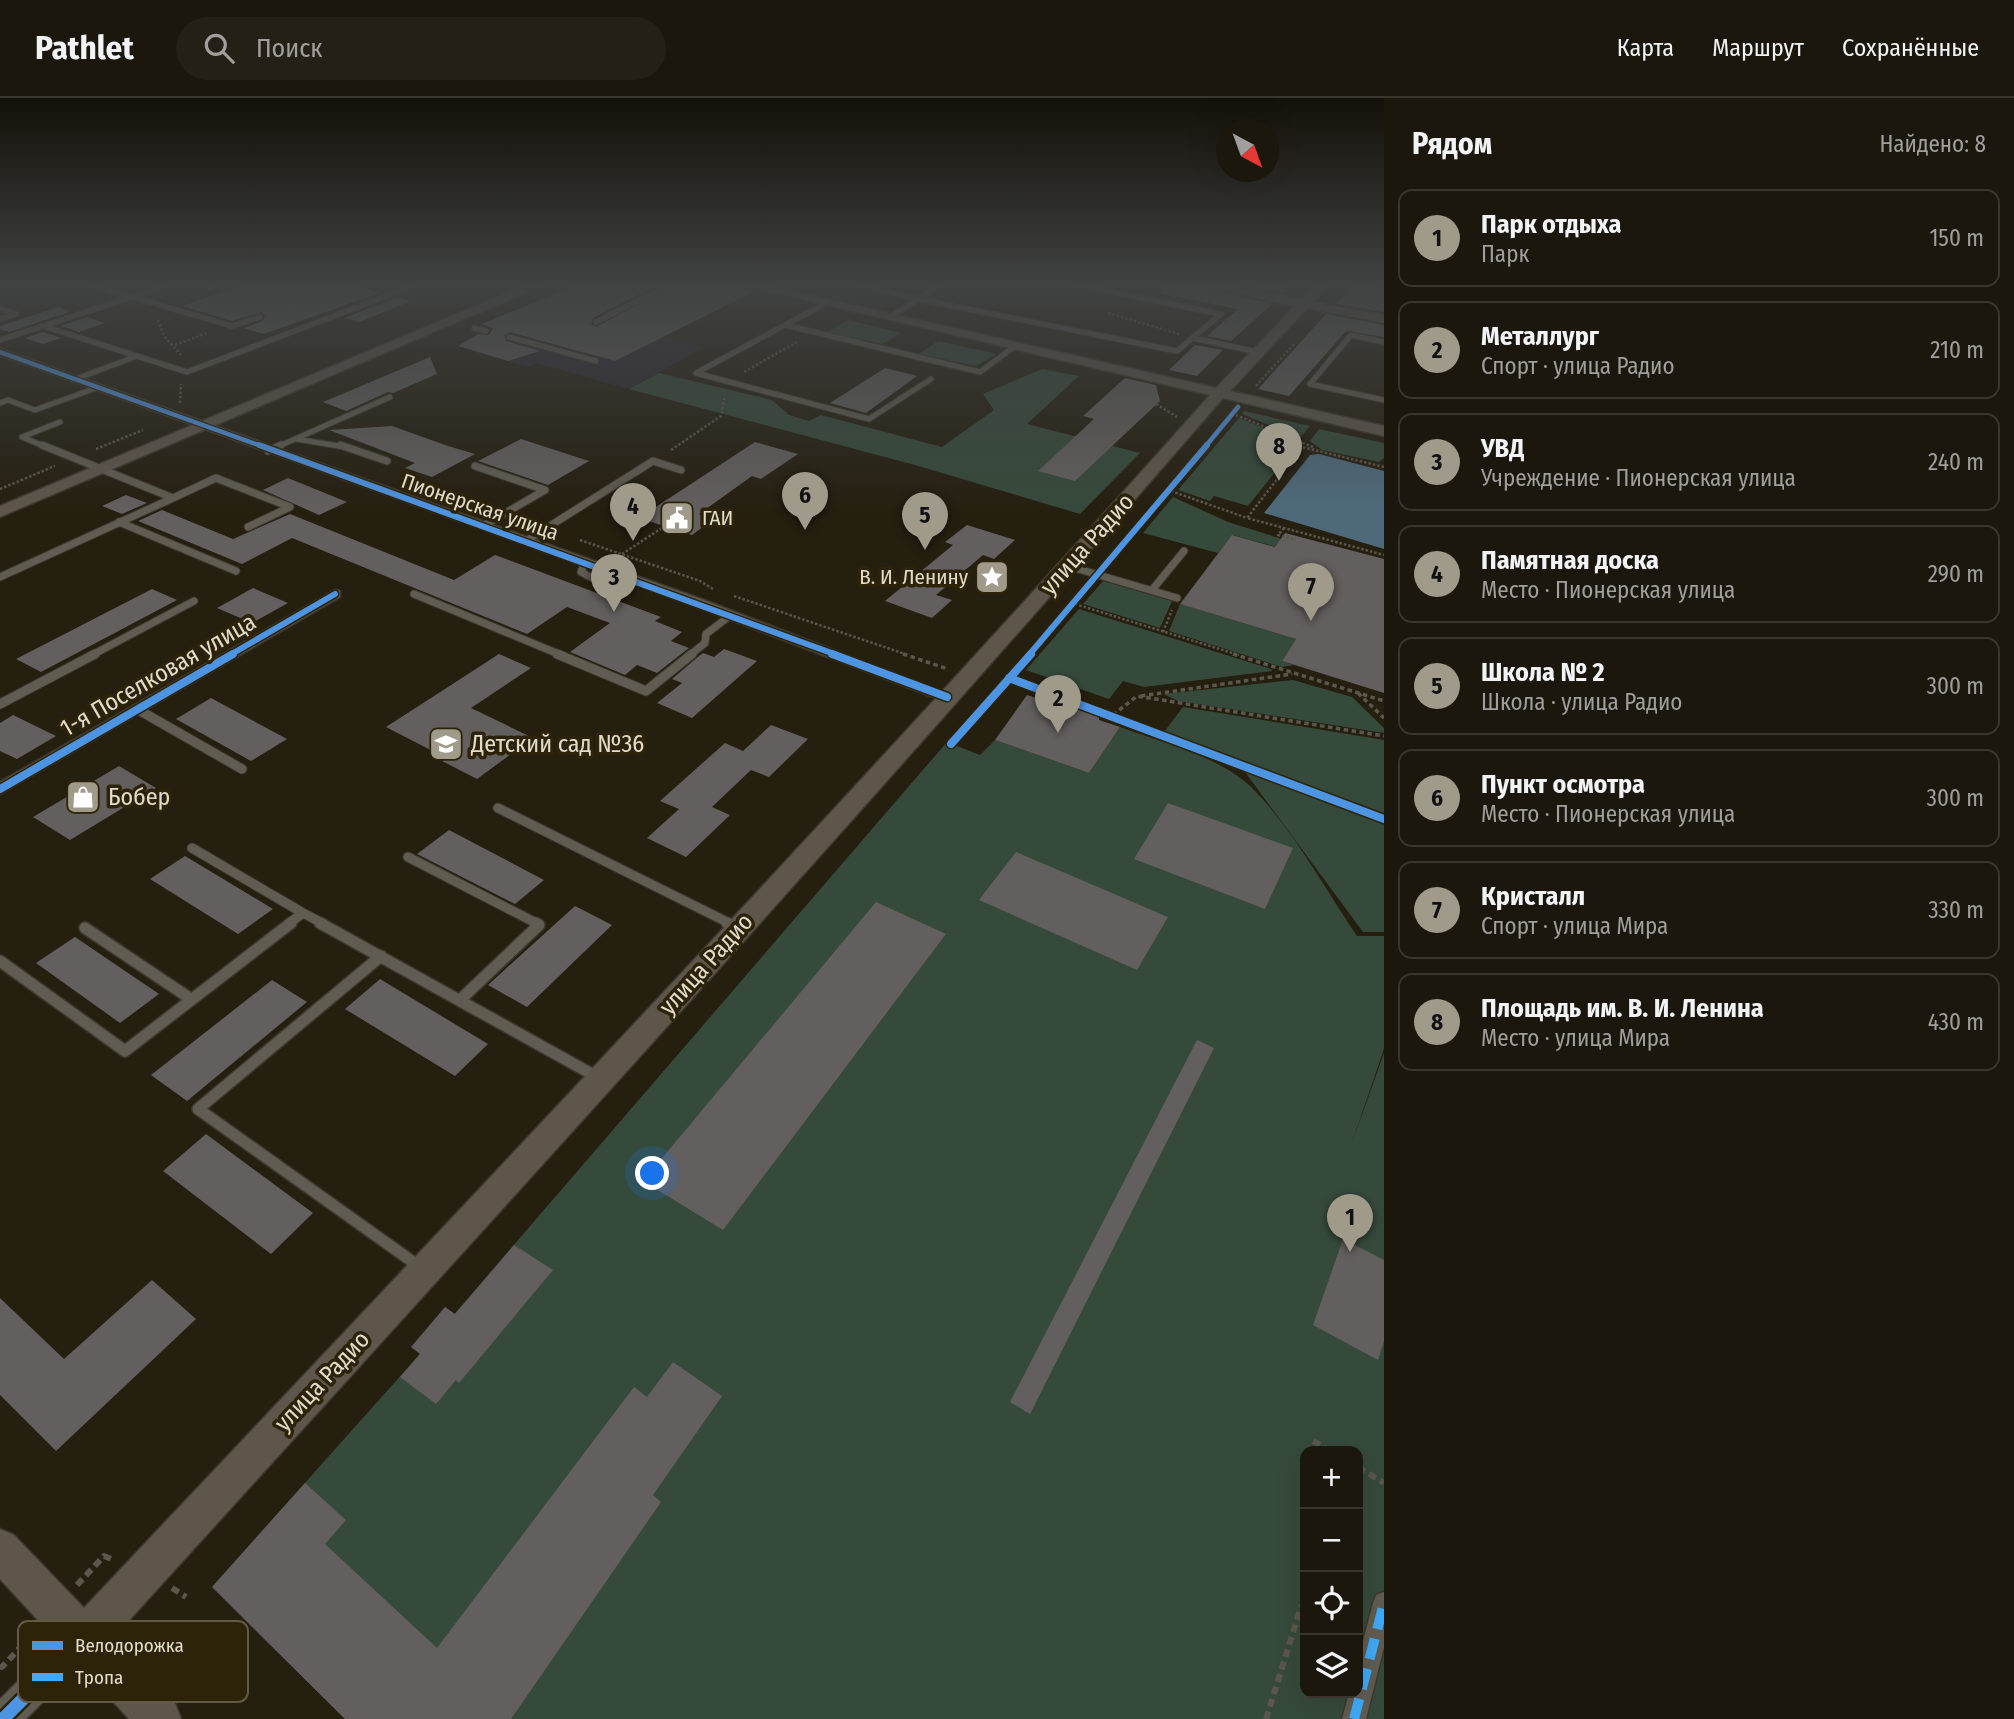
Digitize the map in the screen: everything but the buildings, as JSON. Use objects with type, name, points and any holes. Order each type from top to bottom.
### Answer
[{"type":"main road","points":[[0,512],[360,360]]},
{"type":"main road","points":[[1069,360],[1384,431]]},
{"type":"main road","name":"улица Радио","points":[[100,1621],[601,1080],[1068,566],[1251,360]]},
{"type":"main road","points":[[0,1549],[66,1621]]},
{"type":"main road","points":[[143,1702],[159,1719]]},
{"type":"street","name":"Пионерская улица","points":[[20,360],[268,451],[731,615],[947,697]]},
{"type":"street","name":"1-я Поселковая улица","points":[[0,789],[335,594]]},
{"type":"street","points":[[1354,1719],[1384,1603]]},
{"type":"street","points":[[3,1719],[20,1702]]},
{"type":"lane","points":[[73,380],[127,360]]},
{"type":"lane","points":[[148,360],[187,372],[219,360]]},
{"type":"lane","points":[[591,360],[596,361]]},
{"type":"lane","points":[[721,360],[696,373],[869,419],[931,379]]},
{"type":"lane","points":[[929,360],[980,372],[997,360]]},
{"type":"lane","points":[[1330,360],[1310,384],[1384,400]]},
{"type":"lane","points":[[0,403],[8,400],[35,410],[96,388]]},
{"type":"lane","points":[[268,451],[390,397]]},
{"type":"lane","points":[[60,422],[22,438],[173,498]]},
{"type":"lane","points":[[295,439],[337,444],[387,461]]},
{"type":"lane","points":[[526,541],[653,461],[681,470]]},
{"type":"lane","points":[[475,467],[545,490],[482,526]]},
{"type":"lane","points":[[0,577],[216,478],[290,507],[248,527]]},
{"type":"lane","points":[[119,522],[236,571]]},
{"type":"lane","points":[[1152,590],[1184,551]]},
{"type":"lane","points":[[1068,566],[1177,598]]},
{"type":"lane","points":[[414,594],[646,691],[705,643],[706,634],[731,615]]},
{"type":"lane","points":[[0,704],[194,601]]},
{"type":"lane","points":[[137,709],[242,769]]},
{"type":"lane","points":[[498,808],[739,928]]},
{"type":"lane","points":[[192,848],[601,1080]]},
{"type":"lane","points":[[408,857],[539,925],[460,1000]]},
{"type":"lane","points":[[0,961],[125,1051],[303,913]]},
{"type":"lane","points":[[85,928],[191,999]]},
{"type":"lane","points":[[381,956],[198,1109],[424,1270]]},
{"type":"path","points":[[183,360],[187,372]]},
{"type":"path","points":[[1252,390],[1279,360]]},
{"type":"path","points":[[1156,404],[1181,418]]},
{"type":"path","points":[[1225,424],[1236,410],[1321,452]]},
{"type":"path","points":[[1247,518],[1311,435]]},
{"type":"path","points":[[1302,447],[1384,467]]},
{"type":"path","points":[[1162,502],[1179,482]]},
{"type":"path","points":[[1171,491],[1247,518],[1384,555]]},
{"type":"path","points":[[622,554],[665,526]]},
{"type":"path","points":[[1284,528],[1278,535],[1296,540]]},
{"type":"path","points":[[1067,614],[1100,575]]},
{"type":"path","points":[[1075,604],[1384,701]]},
{"type":"path","points":[[1113,715],[1137,696],[1296,673]]},
{"type":"path","points":[[1357,692],[1384,718]]},
{"type":"path","points":[[1137,696],[1384,736]]},
{"type":"path","points":[[1100,710],[1126,720]]},
{"type":"path","points":[[1312,1441],[1322,1446]]},
{"type":"path","points":[[1363,1470],[1384,1483]]},
{"type":"path","points":[[1266,1719],[1300,1610]]},
{"type":"shaded area","points":[[681,360],[629,389],[536,363],[528,367],[508,361]]},
{"type":"green space","points":[[946,360],[987,360],[976,366]]},
{"type":"green space","points":[[1042,369],[1079,376],[1027,424],[1140,453],[1080,514],[915,465],[629,389],[659,373],[772,400],[789,415],[809,421],[821,415],[942,447],[994,410],[983,394]]},
{"type":"green space","points":[[1244,411],[1310,426],[1300,438],[1242,414]]},
{"type":"green space","points":[[1239,418],[1299,442],[1248,506],[1214,496],[1210,501],[1178,490]]},
{"type":"green space","points":[[1319,429],[1384,443],[1384,458],[1379,462],[1322,450],[1310,441]]},
{"type":"green space","points":[[1173,497],[1228,522],[1317,550],[1312,557],[1233,535],[1218,553],[1143,533]]},
{"type":"green space","points":[[1103,581],[1172,601],[1160,628],[1083,604]]},
{"type":"green space","points":[[1180,604],[1296,639],[1282,661],[1294,665],[1282,667],[1169,631]]},
{"type":"green space","points":[[1079,609],[1272,671],[1144,687],[1123,681],[1109,699],[1026,670]]},
{"type":"green space","points":[[1293,680],[1352,697],[1384,728],[1384,733],[1178,701],[1164,694]]},
{"type":"green space","points":[[1183,707],[1384,740],[1384,816],[1164,732]]},
{"type":"green space","points":[[1120,727],[1206,758],[1237,776],[1266,803],[1307,859],[1357,936],[1384,936],[1384,1049],[1349,1151],[1384,1053],[1384,1719],[345,1719],[212,1587],[420,1354],[947,742],[980,755],[995,740],[1089,773]]},
{"type":"green space","points":[[1242,768],[1384,823],[1384,932],[1363,932]]},
{"type":"water","points":[[1319,454],[1384,471],[1384,549],[1264,513],[1310,455]]},
{"type":"marked path","points":[[1354,1719],[1384,1603]]},
{"type":"cycle path","points":[[21,360],[699,603],[947,697]]},
{"type":"cycle path","points":[[951,744],[1100,575],[1238,407]]},
{"type":"cycle path","points":[[0,789],[335,594]]},
{"type":"cycle path","points":[[1009,678],[1384,819]]},
{"type":"cycle path","points":[[3,1719],[20,1702]]},
{"type":"place","name":"Площадь им. В. И. Ленина","points":[[1279,481]]},
{"type":"place","name":"ГАИ","points":[[677,518]]},
{"type":"place","name":"Пункт осмотра","points":[[805,530]]},
{"type":"place","name":"Памятная доска","points":[[633,541]]},
{"type":"place","name":"Школа № 2","points":[[925,550]]},
{"type":"place","name":"В. И. Ленину","points":[[992,577]]},
{"type":"place","name":"УВД","points":[[614,612]]},
{"type":"place","name":"Кристалл","points":[[1311,621]]},
{"type":"place","name":"Металлург","points":[[1058,733]]},
{"type":"place","name":"Детский сад №36","points":[[446,744]]},
{"type":"place","name":"Бобер","points":[[83,797]]},
{"type":"place","name":"Парк отдыха","points":[[1350,1252]]}]
